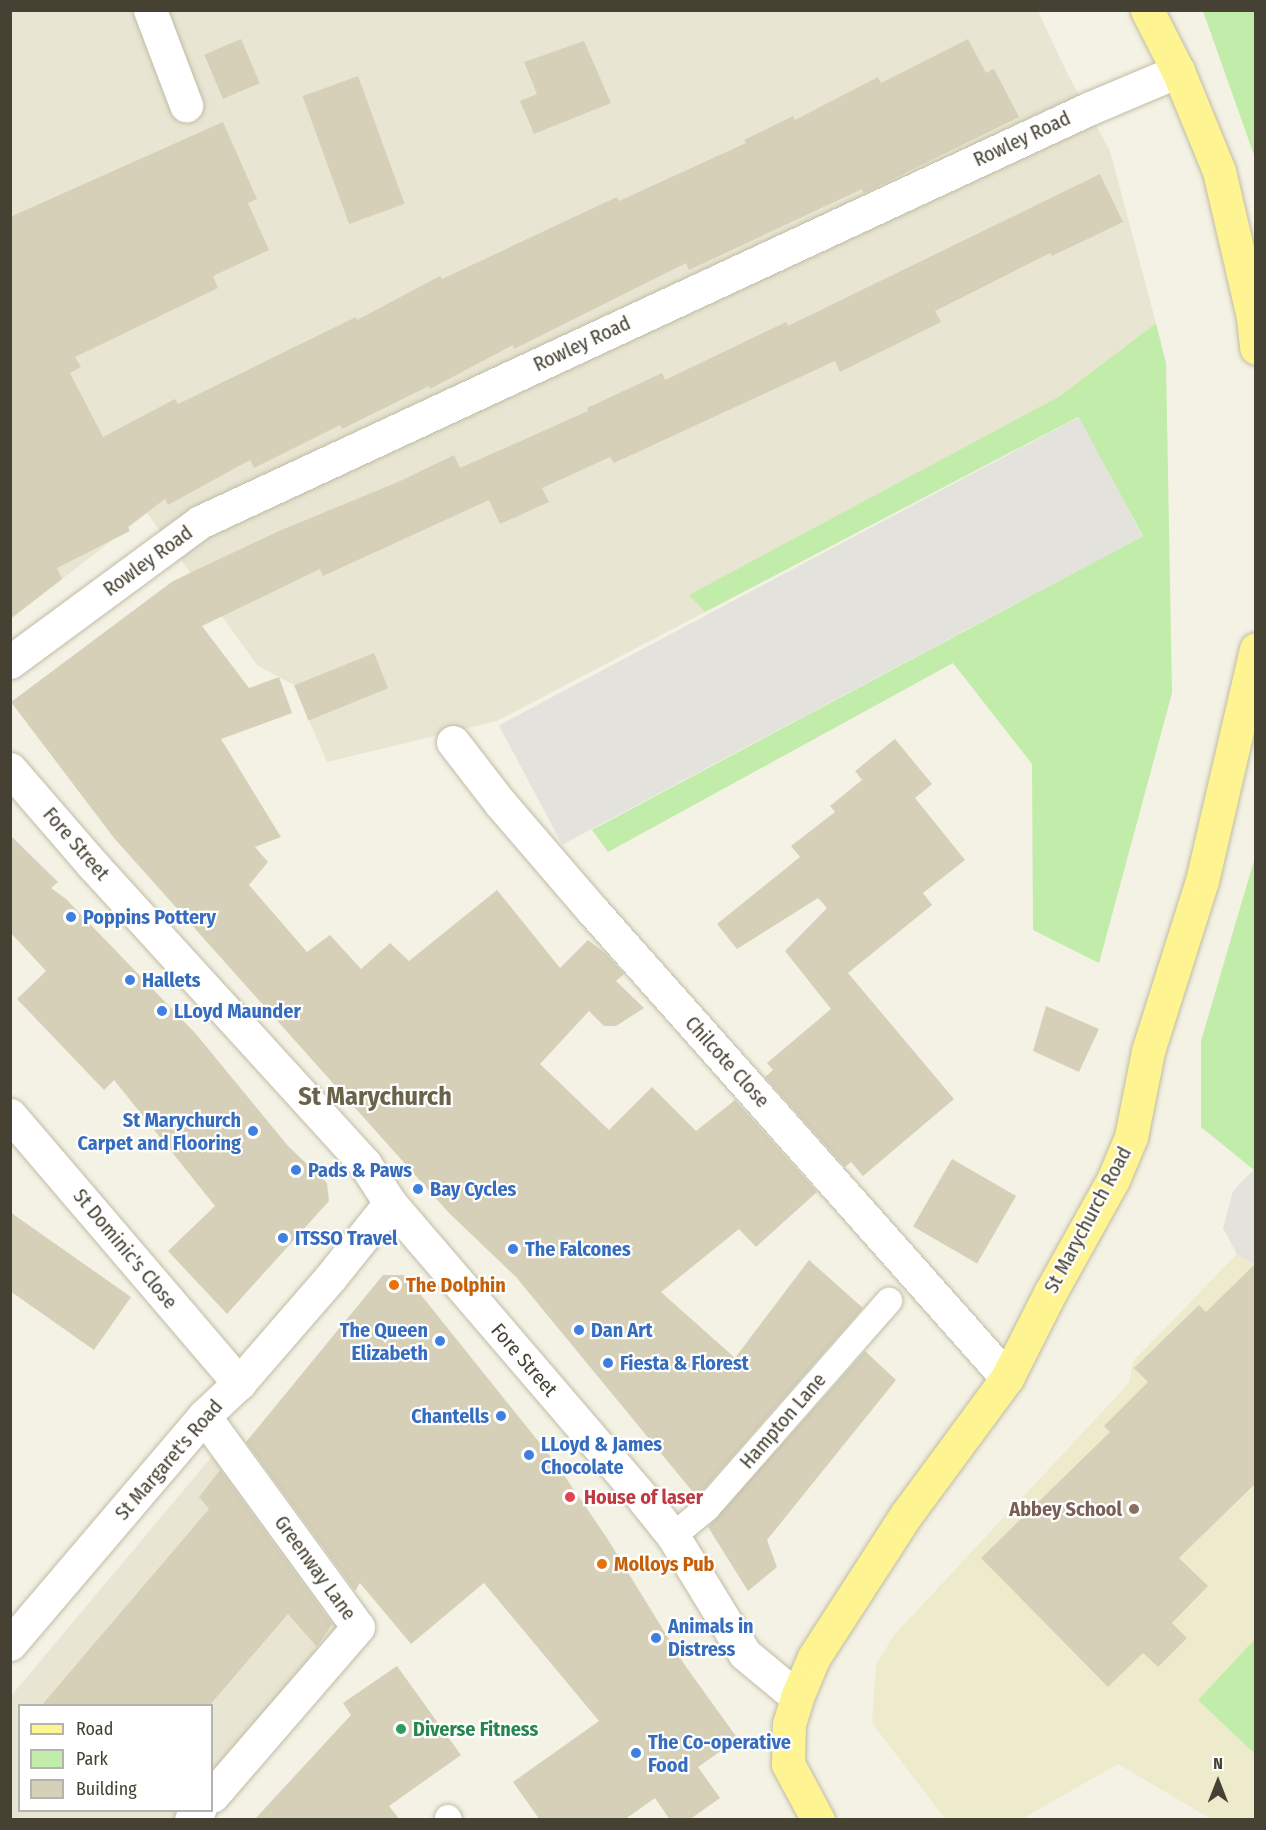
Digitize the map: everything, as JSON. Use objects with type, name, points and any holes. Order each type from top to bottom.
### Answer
[{"type":"main road","points":[[1147,10],[1178,71],[1219,171],[1254,317],[1256,348]]},
{"type":"main road","name":"St Marychurch Road","points":[[796,1697],[814,1657],[906,1515],[1007,1378],[1050,1293],[1113,1180],[1131,1137],[1148,1051],[1202,881],[1256,649]]},
{"type":"main road","points":[[796,1697],[789,1724],[788,1764],[815,1818]]},
{"type":"street","points":[[150,10],[186,105]]},
{"type":"street","name":"Rowley Road","points":[[10,662],[200,522],[1088,109],[1178,71]]},
{"type":"street","name":"Chilcote Close","points":[[453,742],[501,804],[593,911],[1007,1378]]},
{"type":"street","name":"Fore Street","points":[[10,769],[93,865],[365,1164],[390,1203],[673,1536],[745,1654],[796,1697]]},
{"type":"street","name":"St Dominic's Close","points":[[10,1114],[239,1383]]},
{"type":"street","name":"St Margaret's Road","points":[[10,1644],[204,1416],[239,1383],[330,1278],[390,1203]]},
{"type":"street","name":"Greenway Lane","points":[[204,1416],[358,1627],[213,1795]]},
{"type":"lane","name":"Hampton Lane","points":[[673,1536],[707,1508],[890,1301]]},
{"type":"shaded area","points":[[11,11],[1038,11],[1067,73],[1110,151],[1156,323],[1060,396],[690,595],[705,612],[497,721],[327,762],[294,685],[258,666],[147,513],[11,619]]},
{"type":"shaded area","points":[[1079,417],[1142,536],[562,845],[499,725]]},
{"type":"shaded area","points":[[1255,1168],[1255,1265],[1237,1254],[1223,1228],[1233,1191]]},
{"type":"shaded area","name":"Abbey School","points":[[1237,1254],[1255,1265],[1255,1819],[1211,1819],[1118,1764],[1022,1819],[945,1819],[872,1723],[876,1664],[895,1634],[1129,1383],[1133,1361]]},
{"type":"shaded area","points":[[224,1442],[358,1627],[213,1795],[213,1704],[18,1704],[18,1812],[198,1812],[191,1819],[11,1820],[11,1696]]},
{"type":"green space","points":[[1203,11],[1255,11],[1255,158]]},
{"type":"green space","points":[[1156,323],[1166,363],[1172,693],[1099,963],[1033,930],[1032,764],[953,663],[608,852],[592,830],[1143,536],[1078,417],[705,612],[689,595],[1060,396]]},
{"type":"green space","points":[[1255,857],[1254,1170],[1201,1127],[1201,1041]]},
{"type":"green space","points":[[1255,1639],[1255,1754],[1198,1700]]},
{"type":"building","points":[[241,39],[260,83],[223,99],[204,55]]},
{"type":"building","points":[[968,39],[986,73],[994,69],[1019,117],[864,193],[862,189],[689,270],[686,263],[514,349],[513,345],[430,389],[429,386],[342,429],[340,425],[254,468],[250,460],[168,505],[165,499],[128,527],[130,531],[57,568],[62,579],[10,619],[10,217],[223,122],[257,199],[248,203],[269,250],[213,276],[218,288],[75,357],[81,367],[70,373],[103,437],[175,399],[178,404],[356,317],[357,320],[440,276],[442,279],[617,197],[619,201],[746,143],[744,140],[793,116],[795,120],[878,77],[881,83]]},
{"type":"building","points":[[584,41],[611,103],[534,134],[520,101],[537,94],[524,62]]},
{"type":"building","points":[[358,76],[405,204],[349,224],[303,96]]},
{"type":"building","points":[[1100,174],[1123,222],[1052,256],[1050,253],[935,311],[941,322],[840,372],[835,361],[614,463],[610,457],[542,488],[549,502],[500,524],[489,500],[323,576],[320,569],[202,626],[249,688],[279,677],[292,713],[221,739],[281,837],[255,847],[268,862],[249,885],[307,952],[330,935],[361,969],[390,943],[409,961],[497,890],[560,968],[588,940],[605,953],[624,974],[616,981],[644,1008],[616,1026],[604,1026],[589,1011],[540,1064],[609,1130],[652,1087],[696,1131],[735,1100],[817,1192],[756,1247],[739,1229],[661,1292],[735,1358],[809,1260],[863,1308],[697,1497],[516,1277],[449,1213],[114,838],[11,702],[173,581],[279,531],[398,482],[454,455],[460,468],[588,411],[587,408],[662,373],[665,380],[786,322],[788,326]]},
{"type":"building","points":[[374,653],[388,688],[308,720],[294,685]]},
{"type":"building","points":[[895,739],[932,784],[915,798],[965,860],[923,893],[932,905],[848,973],[954,1099],[863,1176],[851,1162],[845,1167],[765,1077],[773,1070],[767,1063],[831,1009],[785,951],[827,908],[818,898],[737,949],[717,924],[800,857],[791,846],[835,812],[830,806],[862,780],[855,771]]},
{"type":"building","points":[[10,835],[58,882],[51,888],[66,899],[196,1034],[288,1146],[327,1183],[329,1201],[227,1314],[168,1251],[215,1206],[114,1080],[104,1090],[17,999],[46,971],[10,932]]},
{"type":"building","points":[[1046,1006],[1099,1029],[1079,1072],[1033,1051]]},
{"type":"building","points":[[952,1159],[1016,1196],[977,1264],[913,1227]]},
{"type":"building","points":[[10,1212],[131,1297],[94,1350],[10,1291]]},
{"type":"building","points":[[1256,1263],[1256,1483],[1179,1558],[1208,1586],[1172,1623],[1187,1638],[1158,1667],[1143,1653],[1108,1687],[981,1558],[1110,1432],[1104,1426],[1148,1382],[1134,1368],[1199,1305],[1206,1312]]},
{"type":"building","points":[[383,1275],[405,1275],[555,1462],[607,1538],[684,1664],[738,1739],[698,1767],[720,1798],[689,1820],[670,1820],[655,1798],[624,1820],[540,1820],[513,1782],[599,1721],[484,1583],[411,1644],[360,1583],[355,1591],[246,1442]]},
{"type":"building","points":[[865,1351],[896,1380],[767,1540],[777,1567],[748,1591],[708,1527]]},
{"type":"building","points":[[220,1470],[332,1624],[318,1645],[316,1646],[288,1614],[211,1704],[43,1704],[209,1509],[199,1497]]},
{"type":"building","points":[[397,1666],[461,1755],[389,1806],[400,1820],[254,1820],[351,1715],[343,1703]]},
{"type":"place","name":"Poppins Pottery","points":[[71,917]]},
{"type":"place","name":"Hallets","points":[[130,980]]},
{"type":"place","name":"LLoyd Maunder","points":[[162,1011]]},
{"type":"place","name":"St Marychurch Carpet and Flooring","points":[[253,1131]]},
{"type":"place","name":"Pads & Paws","points":[[296,1170]]},
{"type":"place","name":"Bay Cycles","points":[[418,1189]]},
{"type":"place","name":"ITSSO Travel","points":[[283,1238]]},
{"type":"place","name":"The Falcones","points":[[513,1249]]},
{"type":"place","name":"The Dolphin","points":[[394,1285]]},
{"type":"place","name":"Dan Art","points":[[579,1330]]},
{"type":"place","name":"The Queen Elizabeth","points":[[440,1341]]},
{"type":"place","name":"Fiesta & Florest","points":[[608,1363]]},
{"type":"place","name":"Chantells","points":[[501,1416]]},
{"type":"place","name":"LLoyd & James Chocolate","points":[[529,1455]]},
{"type":"place","name":"House of laser","points":[[570,1497]]},
{"type":"place","name":"Abbey School","points":[[1134,1509]]},
{"type":"place","name":"Molloys Pub","points":[[602,1564]]},
{"type":"place","name":"Animals in Distress","points":[[656,1638]]},
{"type":"place","name":"Diverse Fitness","points":[[401,1729]]},
{"type":"place","name":"The Co-operative Food","points":[[636,1753]]},
{"type":"district","name":"St Marychurch","points":[[375,1097]]}]
